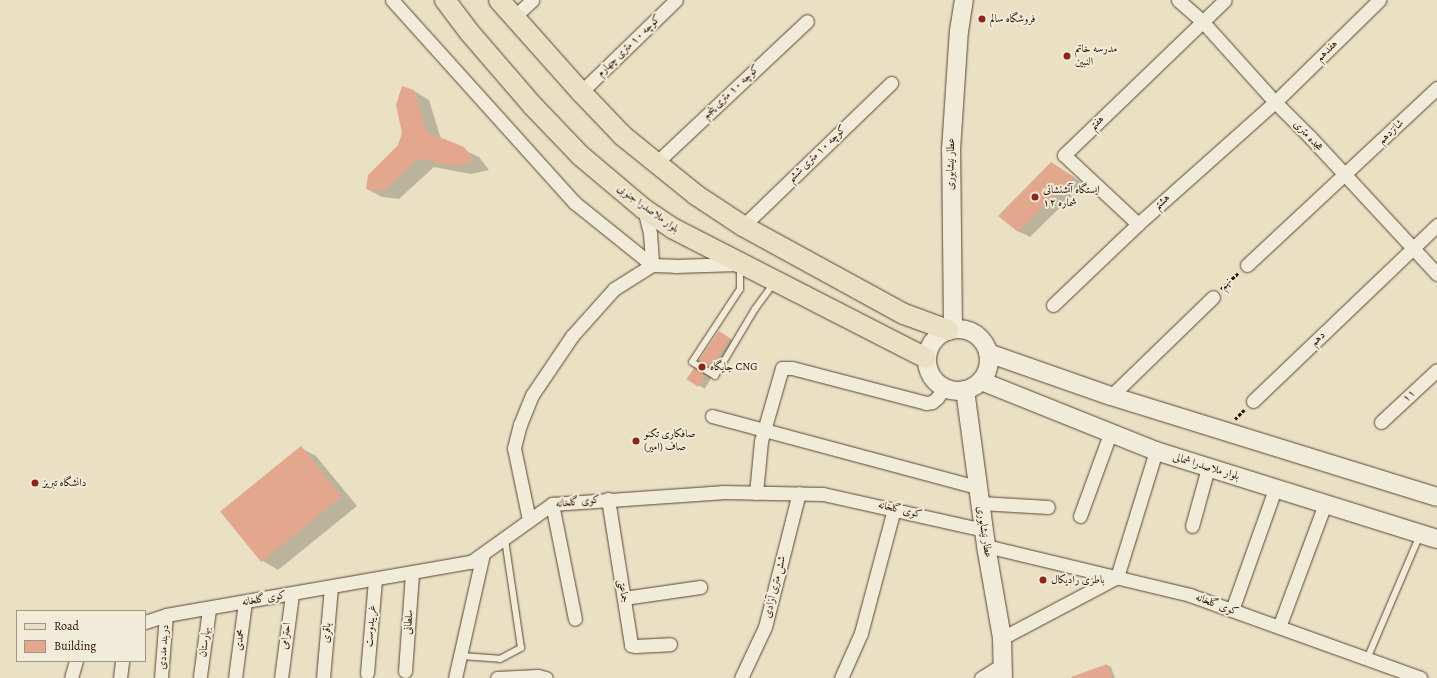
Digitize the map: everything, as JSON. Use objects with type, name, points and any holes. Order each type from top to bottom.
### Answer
[{"type":"main road","name":"بلوار ملاصدرا جنوبی","points":[[444,0],[470,33],[533,106],[587,161],[644,208],[672,228],[926,358]]},
{"type":"main road","points":[[500,0],[581,92],[623,136],[696,195],[743,226],[904,314],[951,330],[966,330],[976,335],[984,344],[988,353],[988,368],[981,381],[975,386],[965,390],[951,391],[944,388],[931,376],[928,370],[926,358],[928,350],[934,339],[951,330]]},
{"type":"main road","name":"عطار نیشابوری","points":[[951,330],[951,150],[959,31],[964,0]]},
{"type":"main road","points":[[988,353],[1111,396],[1437,497]]},
{"type":"main road","name":"بلوار ملاصدرا شمالی","points":[[981,381],[1110,434],[1156,451],[1429,536]]},
{"type":"main road","name":"عطار نیشابوری","points":[[965,390],[985,538],[1002,638],[1004,674]]},
{"type":"street","points":[[392,0],[575,203],[652,265]]},
{"type":"street","points":[[514,17],[532,0]]},
{"type":"street","name":"کوچه ۱۰ متری چهارم","points":[[581,92],[676,0]]},
{"type":"street","name":"هجده متری","points":[[1178,0],[1202,21],[1275,102],[1310,137],[1344,176],[1437,274]]},
{"type":"street","points":[[1202,21],[1225,0]]},
{"type":"street","name":"هفدهم","points":[[1275,102],[1378,0]]},
{"type":"street","name":"کوچه ۱۰ متری پنجم","points":[[656,163],[807,21]]},
{"type":"street","name":"هفتم","points":[[1138,224],[1064,155],[1202,21]]},
{"type":"street","name":"کوچه ۱۰ متری ششم","points":[[743,226],[891,83]]},
{"type":"street","name":"شانزدهم","points":[[1344,176],[1437,88]]},
{"type":"street","name":"هشتم","points":[[1053,305],[1138,224],[1275,102]]},
{"type":"street","points":[[1247,265],[1344,176]]},
{"type":"street","points":[[644,208],[650,233],[652,265]]},
{"type":"street","name":"دهم","points":[[1253,401],[1437,225]]},
{"type":"street","points":[[529,520],[514,448],[520,424],[532,396],[572,336],[614,289],[652,265],[675,266],[740,264]]},
{"type":"street","name":"نهم","points":[[1111,396],[1213,297]]},
{"type":"street","points":[[756,493],[761,441],[782,368],[792,368],[926,403],[932,402],[938,398],[944,388]]},
{"type":"street","name":"۱۱","points":[[1381,422],[1437,370]]},
{"type":"street","points":[[712,416],[764,430],[979,495],[1048,507]]},
{"type":"street","points":[[1080,516],[1110,434]]},
{"type":"street","points":[[1002,638],[1117,577],[1156,451]]},
{"type":"street","points":[[1192,526],[1208,468]]},
{"type":"street","points":[[1232,610],[1275,489]]},
{"type":"street","name":"کوی گلخانه","points":[[146,622],[166,615],[209,609],[471,562],[552,504],[722,492],[823,494],[894,509],[1117,577],[1190,594],[1420,678]]},
{"type":"street","name":"شش متری آزادی","points":[[742,678],[765,627],[799,493]]},
{"type":"street","name":"جماعتی","points":[[608,499],[631,645],[670,644]]},
{"type":"street","points":[[552,504],[575,619]]},
{"type":"street","points":[[1279,627],[1325,504]]},
{"type":"street","points":[[841,678],[861,633],[894,509]]},
{"type":"street","points":[[459,678],[461,656],[483,554]]},
{"type":"street","name":"سلطانی","points":[[405,672],[412,573]]},
{"type":"street","name":"غریبدوست","points":[[367,673],[375,579]]},
{"type":"street","name":"باقری","points":[[323,678],[331,587]]},
{"type":"street","points":[[624,598],[700,587]]},
{"type":"street","name":"احترامی","points":[[281,678],[292,594]]},
{"type":"street","name":"محمدی","points":[[235,678],[245,602]]},
{"type":"street","name":"بهارستان","points":[[200,676],[209,609]]},
{"type":"street","name":"دربند مددی","points":[[162,678],[166,615]]},
{"type":"street","points":[[71,678],[76,662]]},
{"type":"street","points":[[120,678],[122,662]]},
{"type":"street","points":[[981,678],[1004,674]]},
{"type":"street","points":[[497,678],[538,676],[546,678]]},
{"type":"lane","points":[[740,264],[740,289],[692,362],[715,376],[755,309],[775,281]]},
{"type":"lane","points":[[1367,659],[1429,536]]},
{"type":"lane","points":[[461,656],[500,659],[521,648],[505,539]]},
{"type":"path","name":"نهم","points":[[1213,297],[1247,265]]},
{"type":"path","points":[[1224,431],[1253,401]]},
{"type":"building","points":[[402,86],[414,90],[427,132],[464,147],[475,161],[455,166],[418,159],[384,191],[366,189],[368,175],[398,145],[402,133],[396,105]]},
{"type":"building","name":"ایستگاه آتشنشانی شماره ۱۲","points":[[1051,162],[1074,177],[1018,232],[998,216]]},
{"type":"building","points":[[719,331],[731,339],[698,387],[687,379]]},
{"type":"building","points":[[301,446],[342,497],[261,562],[220,511]]},
{"type":"building","points":[[1107,664],[1112,678],[1071,678],[1071,677]]},
{"type":"place","name":"فروشگاه سالم","points":[[982,19]]},
{"type":"place","name":"مدرسه خاتم النبین","points":[[1067,56]]},
{"type":"place","name":"ایستگاه آتشنشانی شماره ۱۲","points":[[1035,197]]},
{"type":"place","name":"جایگاه CNG","points":[[702,367]]},
{"type":"place","name":"صافکاری تکنو صاف (امیر)","points":[[636,441]]},
{"type":"place","name":"دانشگاه تبریز","points":[[35,483]]},
{"type":"place","name":"باطری رادیکال","points":[[1043,580]]}]
